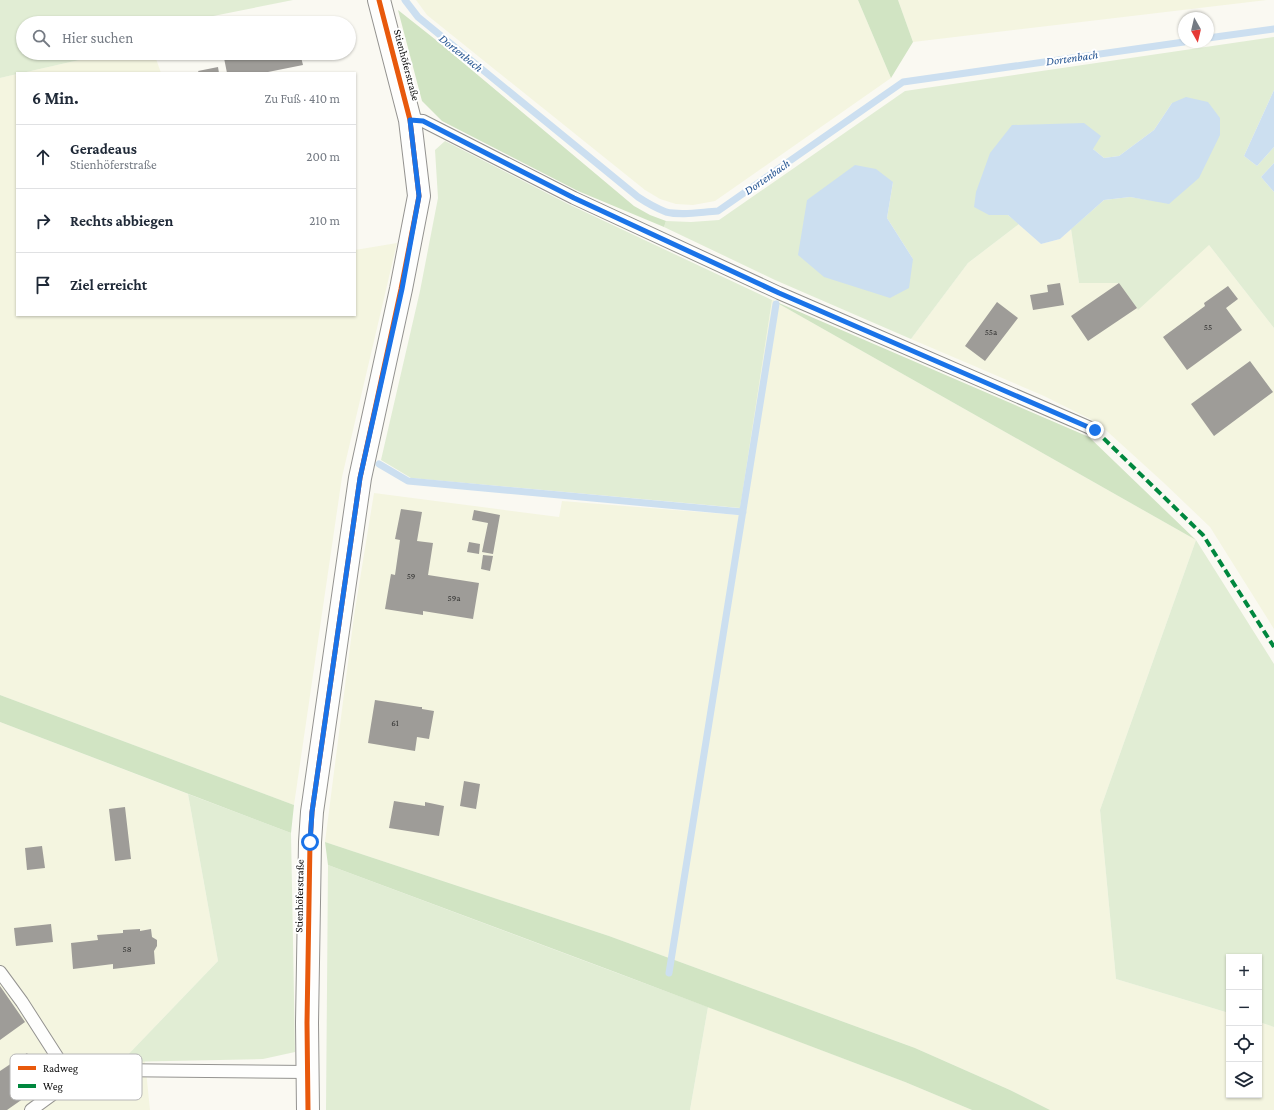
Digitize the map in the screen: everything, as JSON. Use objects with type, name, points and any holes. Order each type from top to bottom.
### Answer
[{"type":"street","name":"Stienhöferstraße","points":[[308,1110],[307,992],[312,812],[360,478],[402,289],[419,196],[410,120],[379,0]]},
{"type":"lane","points":[[410,120],[423,121],[574,198],[779,293],[1095,430]]},
{"type":"lane","points":[[0,972],[22,1002],[55,1054]]},
{"type":"lane","points":[[142,1070],[308,1072]]},
{"type":"lane","points":[[31,1110],[45,1100]]},
{"type":"green space","points":[[0,0],[293,0],[213,16],[16,16],[16,60],[79,60],[26,72],[16,72],[16,74],[0,78]]},
{"type":"green space","points":[[416,0],[858,0],[891,78],[715,201],[693,205],[676,204],[660,199],[645,190],[427,15]]},
{"type":"green space","points":[[858,0],[898,0],[913,42],[891,78]]},
{"type":"green space","points":[[898,0],[1267,0],[913,42]]},
{"type":"green space","points":[[398,10],[634,206],[650,215],[666,221],[664,227],[578,191],[442,121],[422,101]]},
{"type":"green space","points":[[1274,37],[1274,90],[1244,156],[1257,166],[1274,147],[1274,163],[1261,177],[1274,192],[1274,328],[1209,245],[1138,310],[1119,283],[1079,283],[1071,229],[1104,200],[1130,197],[1169,203],[1172,103],[1154,130],[1119,156],[1104,158],[1093,149],[990,215],[1008,215],[1019,224],[968,263],[911,339],[775,280],[664,227],[666,221],[691,222],[719,220],[905,91],[1199,48],[1214,48],[1214,46]],"holes":[[[893,182],[887,218],[913,259],[807,200]]]},
{"type":"green space","points":[[79,60],[156,60],[161,72],[26,72]]},
{"type":"green space","points":[[16,74],[16,316],[356,316],[356,250],[397,243],[342,477],[294,805],[0,695],[0,78]]},
{"type":"green space","points":[[445,141],[568,204],[772,300],[740,508],[411,478],[381,460],[420,291],[438,198],[435,150]]},
{"type":"green space","points":[[1019,224],[1041,244],[1060,239],[1071,229],[1079,283],[1209,245],[1274,328],[1274,629],[1210,527],[1098,423],[1044,396],[911,339],[968,263]]},
{"type":"green space","points":[[772,300],[1196,540],[1100,810],[1116,979],[1226,1012],[1226,1098],[1262,1098],[1262,1023],[1274,1027],[1274,1110],[1050,1110],[1010,1090],[915,1048],[609,936],[325,842],[354,616],[374,493],[559,517],[562,501],[738,515]]},
{"type":"green space","points":[[772,300],[1089,437],[1196,540]]},
{"type":"green space","points":[[1196,540],[1274,664],[1274,1027],[1262,1023],[1262,954],[1226,954],[1226,1012],[1116,979],[1100,810]]},
{"type":"green space","points":[[0,695],[294,805],[291,833],[0,722]]},
{"type":"green space","points":[[0,722],[188,794],[218,961],[129,1054],[10,1054],[10,1100],[142,1100],[142,1061],[145,1061],[150,1110],[0,1110]]},
{"type":"green space","points":[[188,794],[291,833],[295,1052],[263,1059],[142,1062],[142,1054],[129,1054],[218,961]]},
{"type":"green space","points":[[325,842],[609,936],[915,1048],[1010,1090],[1050,1110],[972,1110],[905,1082],[328,865]]},
{"type":"green space","points":[[328,865],[708,1007],[690,1110],[326,1110]]},
{"type":"green space","points":[[708,1007],[905,1082],[972,1110],[690,1110]]},
{"type":"water","points":[[1274,90],[1274,147],[1257,166],[1244,156]]},
{"type":"water","points":[[1186,97],[1208,102],[1220,118],[1220,135],[1199,178],[1169,204],[1130,197],[1104,200],[1060,239],[1041,244],[1008,215],[989,215],[974,207],[976,192],[990,153],[1012,125],[1084,123],[1101,136],[1093,149],[1104,158],[1119,156],[1154,130],[1172,103]]},
{"type":"water","points":[[1274,163],[1274,192],[1261,177]]},
{"type":"water","points":[[855,165],[876,169],[893,182],[887,218],[913,259],[909,288],[890,298],[824,277],[798,255],[807,200]]},
{"type":"building","points":[[224,60],[302,60],[303,65],[268,72],[227,72]]},
{"type":"building","points":[[218,67],[219,72],[198,72]]},
{"type":"building","points":[[1060,283],[1064,305],[1033,310],[1030,295],[1048,292],[1047,285]]},
{"type":"building","points":[[1119,283],[1137,308],[1088,341],[1071,316]]},
{"type":"building","points":[[1228,286],[1238,299],[1226,308],[1242,330],[1187,370],[1163,337],[1205,306],[1204,303]]},
{"type":"building","points":[[997,302],[1018,318],[985,361],[965,346]]},
{"type":"building","points":[[1250,361],[1273,392],[1214,436],[1191,404]]},
{"type":"building","points":[[401,509],[422,512],[417,541],[433,543],[428,575],[479,583],[473,619],[423,611],[423,615],[385,609],[391,574],[395,575],[400,540],[395,539]]},
{"type":"building","points":[[474,510],[500,515],[493,554],[482,552],[488,523],[472,520]]},
{"type":"building","points":[[469,542],[480,544],[479,554],[467,552]]},
{"type":"building","points":[[483,555],[493,556],[490,571],[481,569]]},
{"type":"building","points":[[375,700],[422,707],[422,709],[434,711],[429,739],[417,737],[415,751],[368,743]]},
{"type":"building","points":[[464,781],[480,784],[476,809],[460,806]]},
{"type":"building","points":[[394,801],[425,806],[425,802],[444,806],[439,836],[389,828]]},
{"type":"building","points":[[125,807],[131,859],[115,861],[109,809]]},
{"type":"building","points":[[42,846],[45,868],[27,870],[25,848]]},
{"type":"building","points":[[51,924],[53,942],[16,946],[14,928]]},
{"type":"building","points":[[140,929],[140,931],[151,929],[152,937],[157,940],[157,946],[154,951],[155,964],[113,969],[113,964],[73,969],[71,943],[98,940],[97,935],[123,933],[123,930]]},
{"type":"building","points":[[0,986],[25,1022],[0,1040]]},
{"type":"building","points":[[10,1064],[10,1100],[21,1100],[7,1110],[0,1110],[0,1071]]},
{"type":"waterway","name":"Dortenbach","points":[[405,0],[418,17],[638,197],[666,212],[678,214],[718,211],[903,82],[1178,43]]},
{"type":"waterway","name":"Dortenbach","points":[[1214,37],[1274,29]]},
{"type":"waterway","points":[[669,973],[776,304]]},
{"type":"waterway","points":[[379,464],[408,481],[743,512]]},
{"type":"marked path","points":[[1095,430],[1203,535],[1274,647]]},
{"type":"cycle path","points":[[308,1110],[307,1023],[310,842],[312,812],[360,478],[401,289],[419,196],[410,120],[379,0]]},
{"type":"route","points":[[310,842],[312,812],[360,478],[402,289],[419,196],[410,120],[423,121],[574,198],[779,293],[1095,430]]}]
